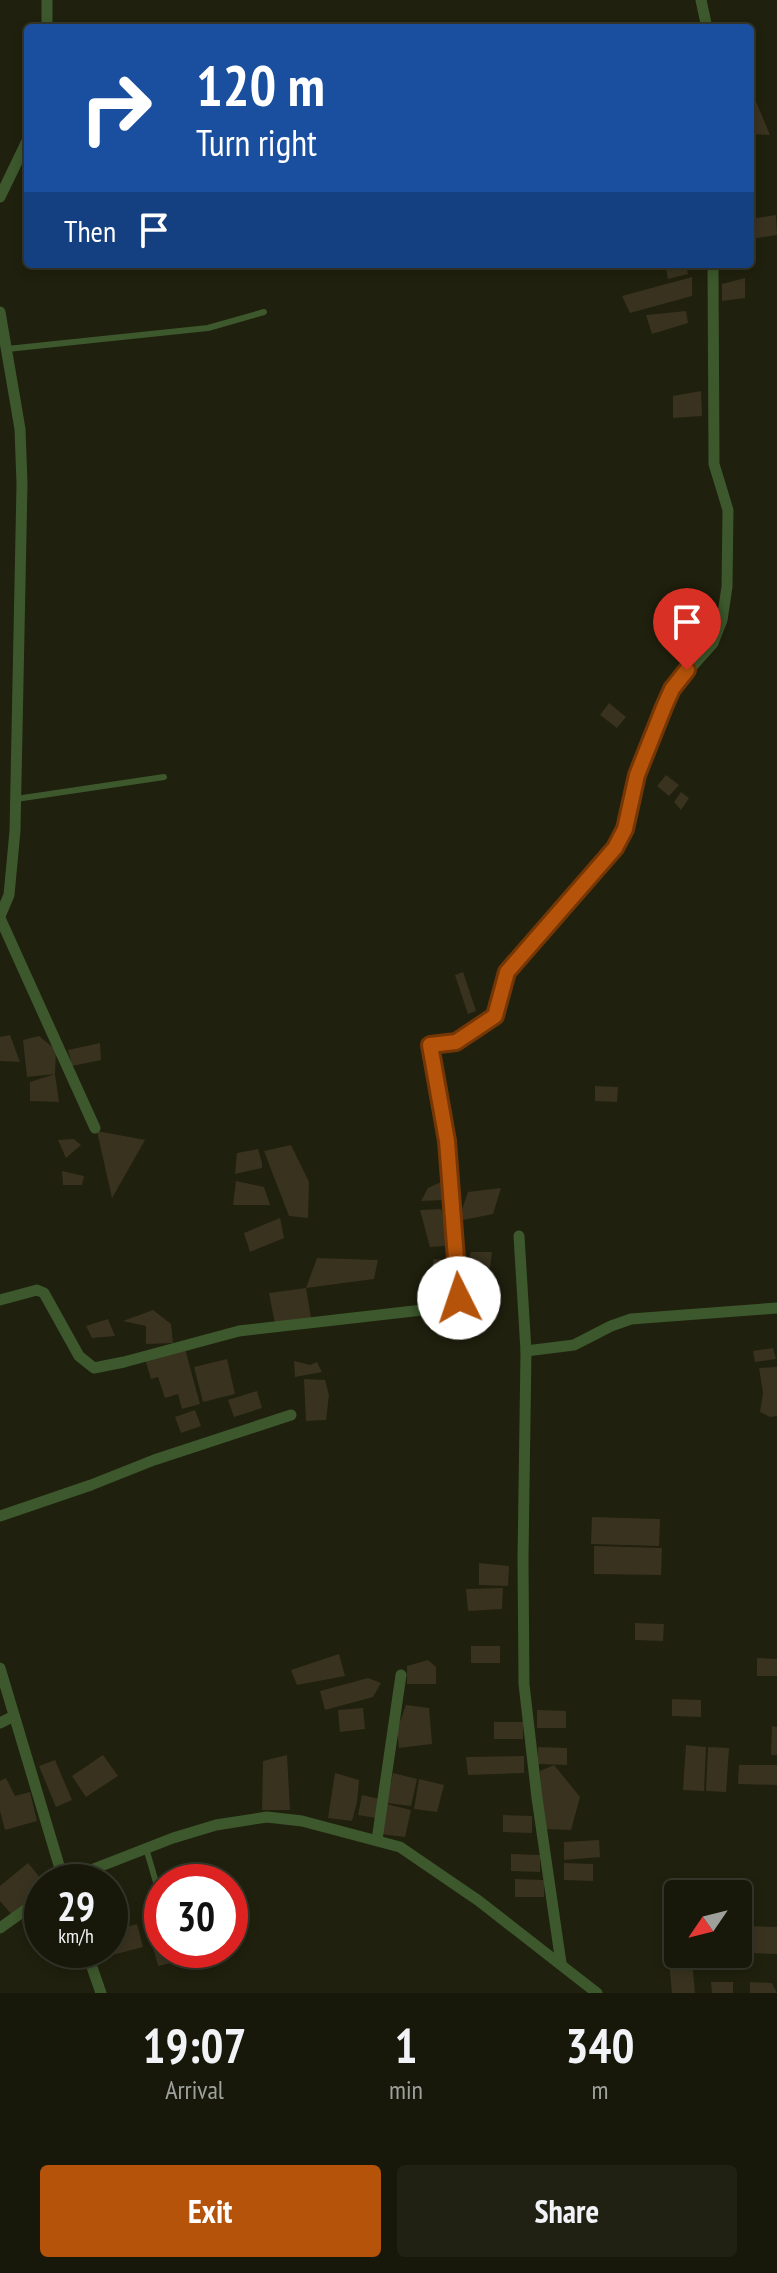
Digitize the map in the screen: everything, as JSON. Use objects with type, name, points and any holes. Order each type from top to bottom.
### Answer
[{"type":"street","points":[[47,0],[47,24]]},
{"type":"street","points":[[701,0],[706,24]]},
{"type":"street","points":[[0,197],[24,147]]},
{"type":"street","points":[[0,1300],[37,1290],[44,1293],[79,1356],[94,1368],[239,1331],[440,1308],[458,1300],[460,1293],[447,1141],[430,1045],[456,1042],[495,1016],[507,972],[615,848],[625,829],[637,775],[672,689],[713,643],[722,620],[727,587],[728,510],[714,464],[713,268]]},
{"type":"street","points":[[0,312],[20,429],[22,475],[16,799],[9,895],[0,917],[95,1128]]},
{"type":"street","points":[[519,1236],[526,1351],[524,1684],[561,1963]]},
{"type":"street","points":[[526,1351],[574,1345],[631,1319],[777,1308]]},
{"type":"street","points":[[0,1516],[154,1460],[291,1415]]},
{"type":"street","points":[[0,1668],[59,1864]]},
{"type":"street","points":[[377,1840],[401,1675]]},
{"type":"street","points":[[0,1723],[14,1716]]},
{"type":"street","points":[[108,1864],[216,1825],[267,1817],[302,1821],[377,1840],[400,1847],[479,1901],[597,1993]]},
{"type":"street","points":[[0,1928],[24,1911]]},
{"type":"street","points":[[92,1968],[101,1993]]},
{"type":"lane","points":[[7,349],[208,328],[264,312]]},
{"type":"lane","points":[[16,799],[164,777]]},
{"type":"lane","points":[[146,1848],[151,1864]]},
{"type":"building","points":[[754,97],[770,135],[754,134]]},
{"type":"building","points":[[776,215],[777,235],[754,239],[754,218]]},
{"type":"building","points":[[666,268],[687,268],[688,274],[668,279]]},
{"type":"building","points":[[692,277],[692,296],[630,313],[622,296]]},
{"type":"building","points":[[745,278],[745,298],[722,301],[722,284]]},
{"type":"building","points":[[686,311],[688,323],[652,334],[646,315]]},
{"type":"building","points":[[701,391],[702,416],[673,418],[673,396]]},
{"type":"building","points":[[609,703],[626,717],[617,728],[600,715]]},
{"type":"building","points":[[666,775],[679,785],[669,796],[657,786]]},
{"type":"building","points":[[681,792],[689,798],[681,810],[674,802]]},
{"type":"building","points":[[463,972],[476,1011],[468,1014],[455,975]]},
{"type":"building","points":[[10,1035],[20,1062],[0,1061],[0,1037]]},
{"type":"building","points":[[39,1036],[56,1050],[55,1074],[27,1077],[23,1040]]},
{"type":"building","points":[[100,1043],[101,1060],[72,1066],[68,1050]]},
{"type":"building","points":[[55,1074],[59,1102],[30,1101],[30,1082]]},
{"type":"building","points":[[595,1086],[618,1087],[617,1102],[595,1101]]},
{"type":"building","points":[[97,1131],[145,1140],[112,1198]]},
{"type":"building","points":[[74,1139],[81,1145],[66,1158],[58,1140]]},
{"type":"building","points":[[291,1145],[309,1182],[308,1218],[289,1216],[264,1151]]},
{"type":"building","points":[[258,1149],[262,1168],[235,1174],[237,1153]]},
{"type":"building","points":[[62,1171],[84,1176],[82,1185],[63,1185]]},
{"type":"building","points":[[445,1180],[445,1200],[421,1201],[428,1188]]},
{"type":"building","points":[[236,1181],[264,1187],[270,1205],[233,1205]]},
{"type":"building","points":[[501,1188],[493,1214],[458,1221],[468,1192]]},
{"type":"building","points":[[441,1209],[454,1245],[430,1247],[420,1210]]},
{"type":"building","points":[[280,1218],[284,1238],[250,1252],[244,1233]]},
{"type":"building","points":[[471,1252],[492,1252],[488,1286],[465,1288],[462,1272],[488,1268],[466,1268]]},
{"type":"building","points":[[317,1258],[378,1260],[374,1279],[306,1288]]},
{"type":"building","points":[[433,1259],[452,1260],[456,1293],[433,1295]]},
{"type":"building","points":[[306,1288],[311,1318],[275,1324],[269,1293]]},
{"type":"building","points":[[153,1310],[171,1324],[173,1343],[146,1344],[146,1326],[123,1321]]},
{"type":"building","points":[[108,1319],[115,1336],[92,1338],[86,1326]]},
{"type":"building","points":[[773,1348],[776,1359],[755,1362],[753,1351]]},
{"type":"building","points":[[185,1349],[200,1404],[182,1409],[178,1394],[165,1398],[158,1377],[151,1379],[145,1359]]},
{"type":"building","points":[[227,1359],[235,1394],[203,1402],[194,1367]]},
{"type":"building","points":[[294,1361],[310,1365],[317,1362],[322,1372],[295,1377]]},
{"type":"building","points":[[777,1367],[777,1416],[770,1417],[760,1412],[763,1393],[759,1368]]},
{"type":"building","points":[[304,1379],[325,1380],[329,1395],[326,1420],[306,1421]]},
{"type":"building","points":[[257,1391],[262,1408],[234,1417],[228,1400]]},
{"type":"building","points":[[195,1410],[201,1426],[181,1433],[175,1417]]},
{"type":"building","points":[[592,1517],[660,1519],[659,1546],[591,1544]]},
{"type":"building","points":[[594,1546],[662,1548],[661,1575],[594,1574]]},
{"type":"building","points":[[479,1563],[509,1566],[508,1586],[479,1585]]},
{"type":"building","points":[[503,1588],[502,1609],[468,1611],[466,1589]]},
{"type":"building","points":[[635,1623],[664,1624],[663,1641],[635,1640]]},
{"type":"building","points":[[471,1646],[500,1646],[500,1663],[471,1663]]},
{"type":"building","points":[[339,1654],[345,1676],[297,1685],[291,1670]]},
{"type":"building","points":[[757,1658],[777,1659],[777,1676],[757,1676]]},
{"type":"building","points":[[428,1660],[436,1667],[436,1684],[407,1684],[407,1666]]},
{"type":"building","points":[[368,1678],[381,1683],[373,1697],[325,1710],[320,1691]]},
{"type":"building","points":[[672,1699],[701,1700],[701,1717],[672,1716]]},
{"type":"building","points":[[406,1705],[429,1708],[432,1744],[399,1748],[397,1730]]},
{"type":"building","points":[[363,1708],[365,1729],[340,1732],[338,1710]]},
{"type":"building","points":[[537,1710],[566,1711],[566,1728],[537,1728]]},
{"type":"building","points":[[494,1722],[523,1722],[523,1739],[494,1739]]},
{"type":"building","points":[[772,1726],[777,1727],[777,1755],[771,1755]]},
{"type":"building","points":[[686,1745],[706,1747],[704,1791],[683,1790]]},
{"type":"building","points":[[538,1747],[567,1748],[567,1765],[538,1764]]},
{"type":"building","points":[[708,1747],[729,1748],[726,1792],[706,1791]]},
{"type":"building","points":[[103,1755],[118,1776],[86,1797],[72,1776]]},
{"type":"building","points":[[287,1755],[290,1810],[262,1810],[263,1761]]},
{"type":"building","points":[[524,1756],[524,1773],[468,1775],[466,1757]]},
{"type":"building","points":[[55,1760],[72,1800],[56,1807],[39,1766]]},
{"type":"building","points":[[554,1765],[580,1797],[571,1830],[543,1829],[540,1771]]},
{"type":"building","points":[[739,1765],[777,1765],[777,1785],[738,1784]]},
{"type":"building","points":[[335,1773],[359,1780],[352,1821],[328,1818]]},
{"type":"building","points":[[393,1773],[417,1779],[411,1806],[387,1803]]},
{"type":"building","points":[[6,1778],[15,1796],[30,1792],[37,1821],[5,1830],[0,1811],[0,1781]]},
{"type":"building","points":[[419,1779],[444,1785],[437,1812],[414,1809]]},
{"type":"building","points":[[362,1795],[380,1799],[376,1818],[358,1815]]},
{"type":"building","points":[[386,1804],[411,1810],[405,1837],[381,1834]]},
{"type":"building","points":[[503,1815],[532,1816],[532,1833],[503,1832]]},
{"type":"building","points":[[599,1840],[600,1857],[564,1860],[564,1842]]},
{"type":"building","points":[[511,1854],[540,1855],[540,1872],[511,1871]]},
{"type":"building","points":[[564,1863],[593,1864],[593,1881],[564,1880]]},
{"type":"building","points":[[24,1866],[24,1905],[12,1915],[0,1901],[0,1886]]},
{"type":"building","points":[[515,1879],[544,1880],[544,1897],[515,1897]]},
{"type":"building","points":[[137,1924],[143,1947],[128,1951],[128,1926]]},
{"type":"building","points":[[752,1926],[777,1927],[777,1954],[752,1953]]},
{"type":"building","points":[[670,1968],[693,1968],[695,1993],[672,1993]]},
{"type":"building","points":[[711,1982],[733,1982],[733,1993],[712,1993]]},
{"type":"building","points":[[750,1982],[772,1983],[777,1993],[750,1993]]},
{"type":"route","points":[[459,1298],[447,1141],[430,1045],[456,1042],[495,1016],[507,972],[615,848],[625,829],[637,775],[664,707],[672,689],[687,670]]}]
